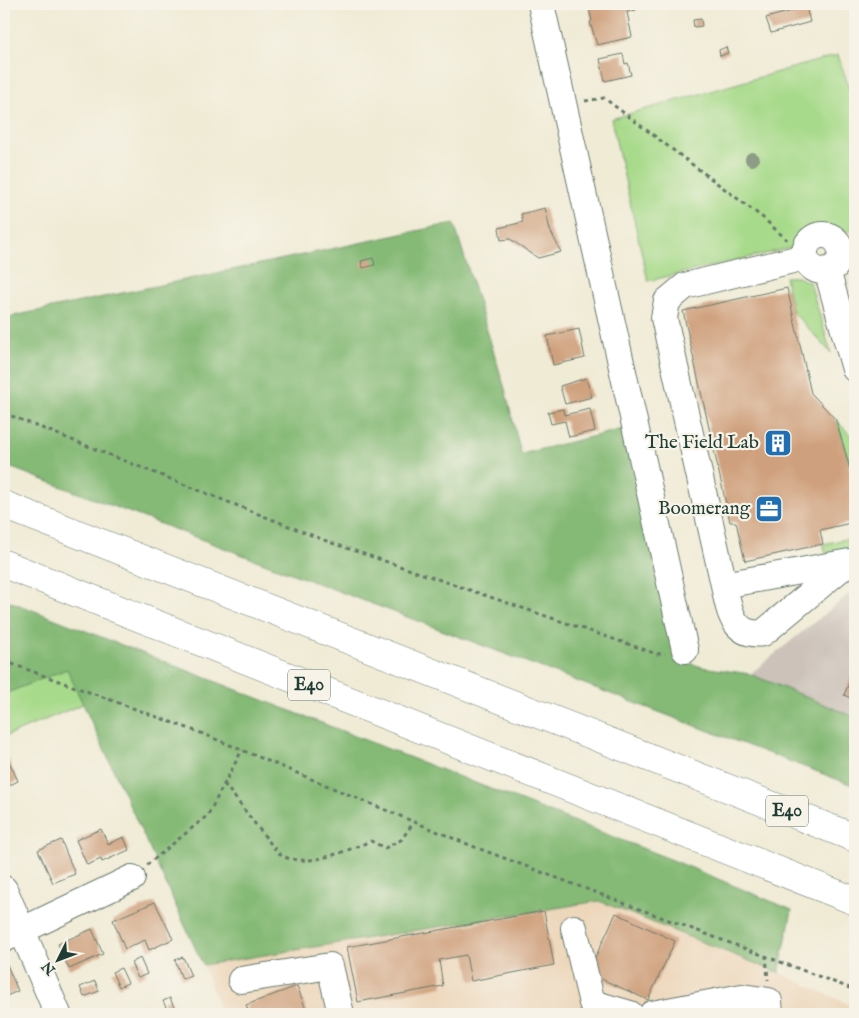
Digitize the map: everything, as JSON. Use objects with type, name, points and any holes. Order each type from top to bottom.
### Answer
[{"type":"highway","name":"E40","points":[[4,505],[855,838]]},
{"type":"highway","name":"E40","points":[[4,564],[855,901]]},
{"type":"street","points":[[541,4],[686,650]]},
{"type":"street","points":[[848,245],[832,268],[812,260],[685,286],[674,293],[664,307],[664,318],[730,616],[736,625],[752,633],[763,633],[851,562]]},
{"type":"street","points":[[812,260],[855,369]]},
{"type":"street","points":[[724,585],[851,562]]},
{"type":"street","points":[[13,935],[132,878]]},
{"type":"street","points":[[4,890],[13,935],[58,1014]]},
{"type":"street","points":[[574,928],[582,1009],[630,1014]]},
{"type":"street","points":[[241,980],[330,966],[341,1014]]},
{"type":"street","points":[[652,1014],[742,997],[769,1008]]},
{"type":"path","points":[[579,102],[604,98],[762,217],[789,241],[793,248],[812,260]]},
{"type":"path","points":[[4,413],[338,545],[657,654],[686,650]]},
{"type":"path","points":[[4,661],[202,734],[472,846],[855,990]]},
{"type":"path","points":[[132,878],[208,814],[242,750]]},
{"type":"path","points":[[224,784],[280,856],[302,861],[340,853],[371,841],[386,848],[401,840],[414,822]]},
{"type":"shaded area","points":[[855,589],[855,717],[750,674],[832,608]]},
{"type":"shaded area","points":[[599,901],[766,967],[855,1007],[855,1014],[222,1014],[203,965]]},
{"type":"green space","points":[[838,55],[855,105],[855,230],[846,232],[816,227],[809,229],[802,235],[795,247],[648,281],[611,119]]},
{"type":"green space","points":[[454,223],[505,389],[521,454],[623,429],[677,659],[702,667],[750,674],[855,717],[855,786],[4,465],[4,318]]},
{"type":"green space","points":[[785,277],[798,277],[810,283],[831,353],[793,312]]},
{"type":"green space","points":[[836,420],[855,440],[855,449],[850,466]]},
{"type":"green space","points":[[855,537],[855,554],[828,560],[823,544]]},
{"type":"green space","points":[[4,599],[675,861],[792,910],[779,973],[599,901],[203,965],[67,669],[4,694]]},
{"type":"green space","points":[[67,668],[83,704],[4,737],[4,694]]},
{"type":"building","points":[[588,4],[635,4],[636,10],[627,12],[632,37],[597,45],[590,22],[592,21]]},
{"type":"building","points":[[806,7],[810,22],[771,33],[766,18]]},
{"type":"building","points":[[701,19],[702,26],[694,27],[693,20]]},
{"type":"building","points":[[726,47],[728,53],[720,56],[719,50]]},
{"type":"building","points":[[623,54],[625,64],[628,63],[631,75],[605,81],[600,59]]},
{"type":"building","points":[[545,208],[550,230],[561,252],[538,258],[510,239],[501,240],[499,228],[523,222],[521,214]]},
{"type":"building","points":[[373,258],[375,265],[363,268],[361,261]]},
{"type":"building","name":"The Field Lab","points":[[787,288],[811,393],[836,420],[855,486],[855,522],[820,530],[823,544],[745,561],[736,522],[730,522],[683,311]]},
{"type":"building","points":[[579,329],[585,358],[553,365],[547,336]]},
{"type":"building","points":[[586,378],[592,397],[565,404],[560,386]]},
{"type":"building","points":[[563,409],[564,415],[590,409],[595,431],[569,437],[565,421],[551,424],[548,412]]},
{"type":"building","points":[[855,668],[855,700],[844,695]]},
{"type":"building","points":[[4,750],[18,781],[4,788]]},
{"type":"building","points":[[101,829],[108,844],[124,837],[129,850],[102,862],[101,859],[87,865],[76,840]]},
{"type":"building","points":[[61,840],[75,874],[53,883],[38,850]]},
{"type":"building","points":[[155,902],[173,939],[149,950],[145,940],[125,949],[113,920]]},
{"type":"building","points":[[544,911],[554,965],[471,981],[466,955],[439,960],[443,986],[358,1002],[347,947]]},
{"type":"building","points":[[616,913],[675,941],[648,1000],[588,973]]},
{"type":"building","points":[[92,929],[103,954],[69,969],[58,944]]},
{"type":"building","points":[[183,957],[191,976],[182,979],[175,960]]},
{"type":"building","points":[[140,958],[147,974],[138,978],[131,963]]},
{"type":"building","points":[[7,965],[18,991],[4,997],[4,966]]},
{"type":"building","points":[[121,968],[128,983],[119,987],[112,972]]},
{"type":"building","points":[[95,981],[99,991],[84,997],[80,987]]},
{"type":"building","points":[[297,986],[308,1014],[250,1014],[246,1005]]},
{"type":"building","points":[[170,998],[177,1014],[169,1014],[163,1001]]},
{"type":"place","name":"The Field Lab","points":[[778,443]]},
{"type":"place","name":"Boomerang","points":[[769,509]]}]
